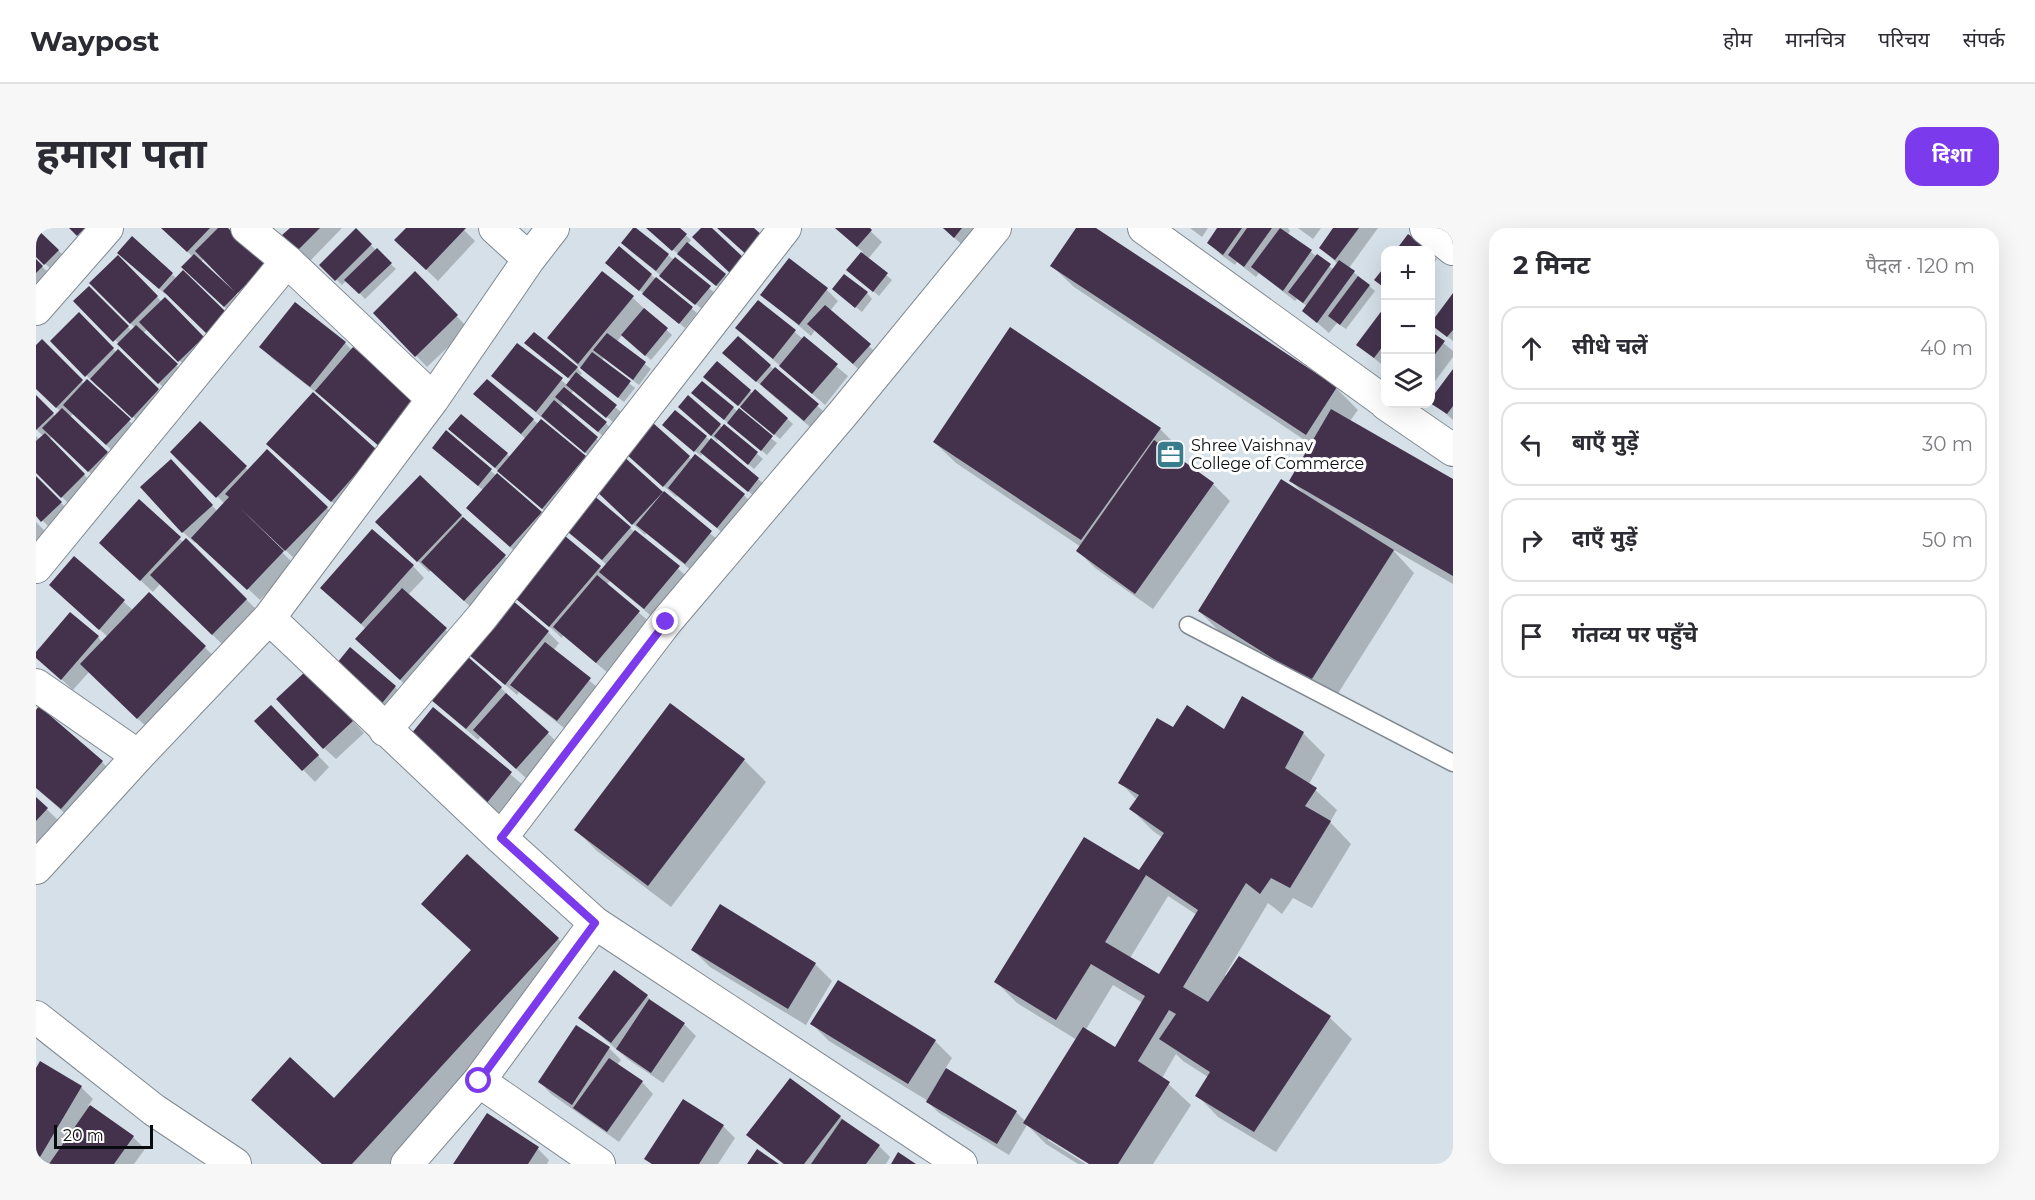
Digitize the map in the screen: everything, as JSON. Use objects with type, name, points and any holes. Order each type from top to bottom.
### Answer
[{"type":"street","points":[[36,309],[107,228]]},
{"type":"street","points":[[247,228],[287,261],[433,399]]},
{"type":"street","points":[[495,228],[529,259]]},
{"type":"street","points":[[36,868],[269,618],[433,399],[529,259],[553,228]]},
{"type":"street","points":[[385,730],[483,617],[785,228]]},
{"type":"street","points":[[501,838],[666,622],[846,411],[995,228]]},
{"type":"street","points":[[1144,228],[1381,399]]},
{"type":"street","points":[[1426,228],[1453,249]]},
{"type":"street","points":[[36,567],[287,261]]},
{"type":"street","points":[[1393,408],[1453,450]]},
{"type":"street","points":[[269,618],[385,730],[595,923],[961,1164]]},
{"type":"street","points":[[36,685],[138,756]]},
{"type":"street","points":[[407,1164],[479,1081],[595,923]]},
{"type":"street","points":[[36,1017],[154,1110],[235,1164]]},
{"type":"street","points":[[479,1081],[599,1164]]},
{"type":"lane","points":[[1188,625],[1453,763]]},
{"type":"building","points":[[36,228],[59,250],[44,265],[36,257]]},
{"type":"building","points":[[69,228],[85,228],[77,236]]},
{"type":"building","points":[[161,228],[210,228],[187,252]]},
{"type":"building","points":[[218,228],[228,228],[265,265],[224,307],[181,267],[194,254],[234,291],[195,251]]},
{"type":"building","points":[[290,228],[320,228],[298,250],[282,235]]},
{"type":"building","points":[[356,228],[372,244],[335,281],[319,265]]},
{"type":"building","points":[[406,228],[466,228],[426,270],[394,240]]},
{"type":"building","points":[[633,228],[669,254],[656,271],[621,243]]},
{"type":"building","points":[[646,228],[680,228],[687,234],[672,251]]},
{"type":"building","points":[[701,228],[712,228],[745,259],[731,274],[692,237]]},
{"type":"building","points":[[717,228],[754,228],[765,238],[748,256]]},
{"type":"building","points":[[835,228],[870,228],[872,230],[857,247]]},
{"type":"building","points":[[943,228],[962,228],[954,238]]},
{"type":"building","points":[[1076,228],[1096,228],[1337,387],[1306,435],[1050,266]]},
{"type":"building","points":[[1217,228],[1242,228],[1223,255],[1207,243]]},
{"type":"building","points":[[1247,228],[1272,228],[1244,267],[1228,255]]},
{"type":"building","points":[[1280,228],[1312,250],[1283,291],[1251,267]]},
{"type":"building","points":[[1333,228],[1359,228],[1335,260],[1319,248]]},
{"type":"building","points":[[1408,234],[1426,246],[1399,246]]},
{"type":"building","points":[[132,236],[173,273],[159,289],[117,253]]},
{"type":"building","points":[[687,242],[726,274],[716,286],[677,254]]},
{"type":"building","points":[[619,246],[652,274],[639,291],[605,263]]},
{"type":"building","points":[[377,248],[392,263],[359,294],[344,280]]},
{"type":"building","points":[[861,252],[888,273],[873,292],[846,270]]},
{"type":"building","points":[[1317,254],[1331,264],[1303,303],[1288,292]]},
{"type":"building","points":[[118,255],[158,296],[130,324],[89,283]]},
{"type":"building","points":[[675,257],[711,286],[695,305],[659,276]]},
{"type":"building","points":[[789,258],[828,288],[799,325],[760,295]]},
{"type":"building","points":[[36,259],[43,266],[36,273]]},
{"type":"building","points":[[1339,260],[1355,271],[1317,323],[1302,311]]},
{"type":"building","points":[[183,270],[227,313],[207,334],[163,291]]},
{"type":"building","points":[[415,271],[458,315],[415,357],[373,313]]},
{"type":"building","points":[[602,271],[634,296],[578,364],[547,338]]},
{"type":"building","points":[[1381,271],[1381,285],[1374,280]]},
{"type":"building","points":[[844,274],[868,292],[855,308],[832,289]]},
{"type":"building","points":[[1358,276],[1370,285],[1340,325],[1328,316]]},
{"type":"building","points":[[656,277],[693,307],[679,324],[642,294]]},
{"type":"building","points":[[89,286],[129,326],[113,342],[73,301]]},
{"type":"building","points":[[1453,293],[1453,330],[1447,337],[1435,328],[1435,317]]},
{"type":"building","points":[[165,297],[204,337],[178,362],[139,322]]},
{"type":"building","points":[[758,300],[796,330],[773,359],[735,328]]},
{"type":"building","points":[[295,302],[346,342],[310,387],[259,347]]},
{"type":"building","points":[[825,305],[871,344],[853,364],[807,324]]},
{"type":"building","points":[[644,308],[668,328],[645,356],[621,335]]},
{"type":"building","points":[[79,312],[114,348],[85,377],[50,341]]},
{"type":"building","points":[[1381,312],[1381,349],[1374,358],[1356,345]]},
{"type":"building","points":[[136,325],[178,364],[158,384],[117,344]]},
{"type":"building","points":[[1010,327],[1161,428],[1081,540],[933,442]]},
{"type":"building","points":[[534,332],[578,367],[568,378],[524,343]]},
{"type":"building","points":[[607,333],[646,362],[633,380],[593,350]]},
{"type":"building","points":[[1435,334],[1445,341],[1435,354]]},
{"type":"building","points":[[738,336],[771,365],[756,382],[722,353]]},
{"type":"building","points":[[804,336],[838,364],[812,394],[779,366]]},
{"type":"building","points":[[42,339],[83,380],[56,408],[36,389],[36,345]]},
{"type":"building","points":[[517,343],[563,378],[536,412],[491,376]]},
{"type":"building","points":[[353,347],[418,403],[380,447],[315,391]]},
{"type":"building","points":[[118,349],[159,389],[132,418],[90,379]]},
{"type":"building","points":[[592,352],[631,381],[618,398],[580,368]]},
{"type":"building","points":[[717,361],[751,390],[738,406],[703,377]]},
{"type":"building","points":[[775,367],[819,404],[804,421],[760,384]]},
{"type":"building","points":[[1453,369],[1453,406],[1447,414],[1435,406],[1435,393]]},
{"type":"building","points":[[576,372],[617,405],[606,418],[566,385]]},
{"type":"building","points":[[87,379],[131,419],[106,445],[63,405]]},
{"type":"building","points":[[487,379],[534,419],[521,434],[473,394]]},
{"type":"building","points":[[702,381],[734,407],[724,420],[691,393]]},
{"type":"building","points":[[564,387],[607,422],[598,432],[555,397]]},
{"type":"building","points":[[755,389],[788,418],[774,435],[740,407]]},
{"type":"building","points":[[313,392],[377,450],[331,502],[266,444]]},
{"type":"building","points":[[36,395],[54,413],[36,430]]},
{"type":"building","points":[[688,395],[721,424],[711,436],[678,407]]},
{"type":"building","points":[[554,400],[598,437],[585,453],[541,416]]},
{"type":"building","points":[[62,408],[108,452],[88,472],[42,428]]},
{"type":"building","points":[[739,408],[773,436],[761,451],[727,423]]},
{"type":"building","points":[[1331,409],[1453,479],[1453,576],[1289,481]]},
{"type":"building","points":[[675,410],[707,436],[694,452],[662,425]]},
{"type":"building","points":[[461,414],[508,453],[495,468],[448,429]]},
{"type":"building","points":[[541,419],[586,456],[542,509],[497,471]]},
{"type":"building","points":[[200,421],[247,466],[216,498],[170,452]]},
{"type":"building","points":[[653,423],[690,456],[663,487],[626,454]]},
{"type":"building","points":[[724,424],[758,452],[748,465],[714,436]]},
{"type":"building","points":[[446,430],[492,469],[478,486],[432,448]]},
{"type":"building","points":[[45,433],[85,474],[61,498],[36,473],[36,441]]},
{"type":"building","points":[[711,438],[759,478],[748,492],[700,452]]},
{"type":"building","points":[[1154,440],[1214,483],[1135,594],[1076,551]]},
{"type":"building","points":[[267,449],[328,507],[285,551],[240,508],[284,551],[247,590],[191,538],[229,497],[225,494]]},
{"type":"building","points":[[621,454],[663,492],[632,525],[591,486]]},
{"type":"building","points":[[695,454],[745,494],[717,528],[668,488]]},
{"type":"building","points":[[171,459],[213,505],[182,533],[140,487]]},
{"type":"building","points":[[497,473],[542,512],[510,547],[466,508]]},
{"type":"building","points":[[420,475],[462,515],[417,562],[375,522]]},
{"type":"building","points":[[36,476],[62,502],[41,522],[36,516]]},
{"type":"building","points":[[1281,479],[1394,550],[1310,682],[1198,611]]},
{"type":"building","points":[[664,491],[712,531],[685,564],[636,525]]},
{"type":"building","points":[[592,494],[631,527],[602,560],[563,528]]},
{"type":"building","points":[[139,499],[181,537],[140,581],[99,543]]},
{"type":"building","points":[[463,517],[506,555],[464,601],[421,562]]},
{"type":"building","points":[[372,529],[414,565],[361,624],[320,588]]},
{"type":"building","points":[[635,530],[680,566],[644,609],[599,572]]},
{"type":"building","points":[[559,531],[601,566],[549,627],[508,592]]},
{"type":"building","points":[[186,538],[247,599],[212,635],[150,575]]},
{"type":"building","points":[[74,556],[125,600],[99,630],[49,585]]},
{"type":"building","points":[[597,575],[640,611],[596,663],[553,627]]},
{"type":"building","points":[[402,588],[447,628],[400,680],[355,639]]},
{"type":"building","points":[[149,592],[206,646],[137,719],[80,664]]},
{"type":"building","points":[[507,596],[549,631],[505,685],[462,649]]},
{"type":"building","points":[[70,612],[99,636],[61,680],[36,658],[36,652]]},
{"type":"building","points":[[545,642],[591,678],[557,721],[510,685]]},
{"type":"building","points":[[350,647],[396,686],[379,707],[333,668]]},
{"type":"building","points":[[467,656],[502,687],[466,729],[430,699]]},
{"type":"building","points":[[306,671],[353,721],[323,749],[276,699]]},
{"type":"building","points":[[506,693],[549,732],[516,769],[473,730]]},
{"type":"building","points":[[1242,696],[1304,732],[1285,768],[1317,788],[1305,806],[1331,821],[1290,888],[1271,878],[1260,894],[1246,883],[1183,987],[1208,1002],[1239,956],[1331,1016],[1254,1132],[1195,1096],[1210,1072],[1159,1039],[1176,1014],[1169,1010],[1138,1061],[1170,1082],[1118,1164],[1089,1164],[1023,1123],[1083,1027],[1115,1047],[1145,996],[1091,964],[1056,1020],[994,982],[1084,837],[1139,870],[1164,833],[1129,809],[1139,795],[1118,783],[1157,718],[1173,727],[1187,705],[1224,729]],"holes":[[[1146,875],[1198,910],[1159,974],[1105,942]]]},
{"type":"building","points":[[670,703],[745,759],[648,886],[574,830]]},
{"type":"building","points":[[271,705],[319,755],[302,771],[254,721]]},
{"type":"building","points":[[39,706],[103,761],[61,809],[36,788],[36,710]]},
{"type":"building","points":[[433,707],[512,772],[486,804],[407,739]]},
{"type":"building","points":[[36,797],[48,808],[36,821]]},
{"type":"building","points":[[467,854],[559,938],[352,1164],[322,1164],[251,1100],[290,1057],[334,1098],[471,950],[421,904]]},
{"type":"building","points":[[720,904],[816,963],[788,1009],[691,950]]},
{"type":"building","points":[[614,970],[648,995],[611,1043],[578,1018]]},
{"type":"building","points":[[838,980],[936,1040],[908,1084],[810,1024]]},
{"type":"building","points":[[649,999],[685,1023],[651,1073],[616,1049]]},
{"type":"building","points":[[576,1025],[610,1047],[572,1105],[538,1082]]},
{"type":"building","points":[[609,1058],[643,1081],[607,1132],[573,1108]]},
{"type":"building","points":[[40,1061],[82,1086],[40,1157],[36,1155],[36,1068]]},
{"type":"building","points":[[946,1068],[1017,1111],[997,1144],[926,1102]]},
{"type":"building","points":[[790,1078],[841,1116],[804,1164],[784,1164],[746,1135]]},
{"type":"building","points":[[683,1099],[724,1125],[699,1164],[652,1164],[644,1159]]},
{"type":"building","points":[[90,1105],[134,1136],[114,1164],[49,1164]]},
{"type":"building","points":[[487,1113],[539,1147],[528,1164],[453,1164]]},
{"type":"building","points":[[842,1119],[880,1145],[866,1164],[811,1164]]},
{"type":"building","points":[[757,1149],[779,1164],[747,1164]]},
{"type":"building","points":[[898,1152],[916,1164],[891,1164]]},
{"type":"place","name":"Shree Vaishnav College of Commerce","points":[[1170,454]]},
{"type":"route","points":[[479,1081],[595,923],[501,838],[666,622]]}]
